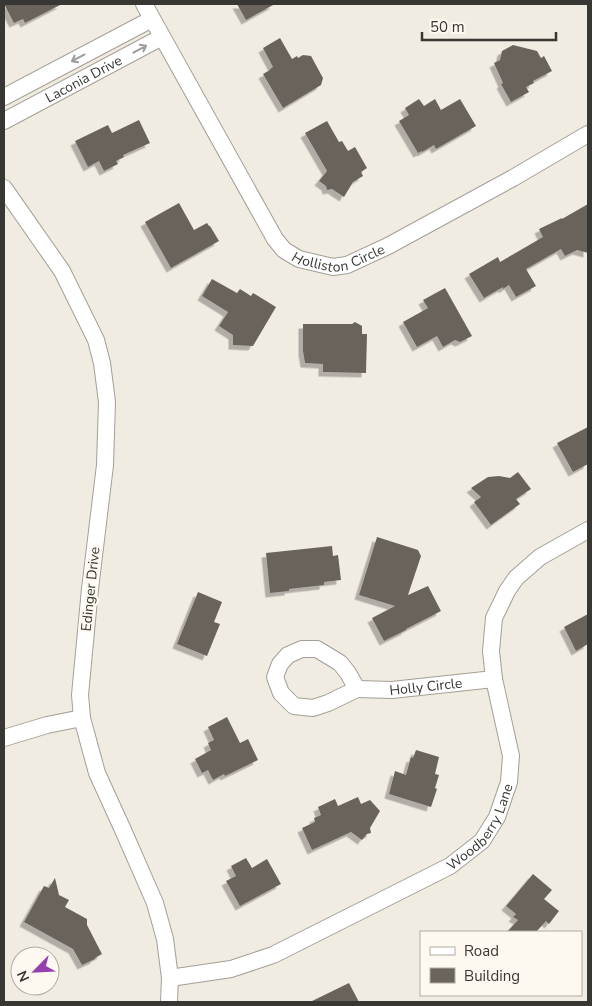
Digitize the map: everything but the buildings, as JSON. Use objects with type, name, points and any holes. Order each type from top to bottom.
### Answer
[{"type":"street","name":"Holliston Circle","points":[[144,4],[275,239],[284,250],[299,259],[333,267],[347,266],[388,246],[513,178],[588,134]]},
{"type":"street","name":"Laconia Drive","points":[[4,97],[152,19]]},
{"type":"street","name":"Laconia Drive","points":[[4,121],[162,37]]},
{"type":"street","name":"Edinger Drive","points":[[4,188],[62,271],[96,340],[102,363],[106,402],[105,465],[80,694],[82,718],[97,773],[155,903],[165,939],[170,978],[168,1002]]},
{"type":"street","name":"Woodberry Lane","points":[[170,978],[231,970],[273,955],[450,866],[482,841],[498,817],[509,782],[511,756],[494,679],[491,650],[494,618],[507,591],[516,578],[540,557],[588,530]]},
{"type":"street","name":"Holly Circle","points":[[358,689],[340,663],[317,648],[302,649],[288,655],[280,664],[275,677],[281,693],[294,706],[313,708],[358,689],[392,690],[494,679]]},
{"type":"street","points":[[4,738],[47,725],[82,718]]}]
